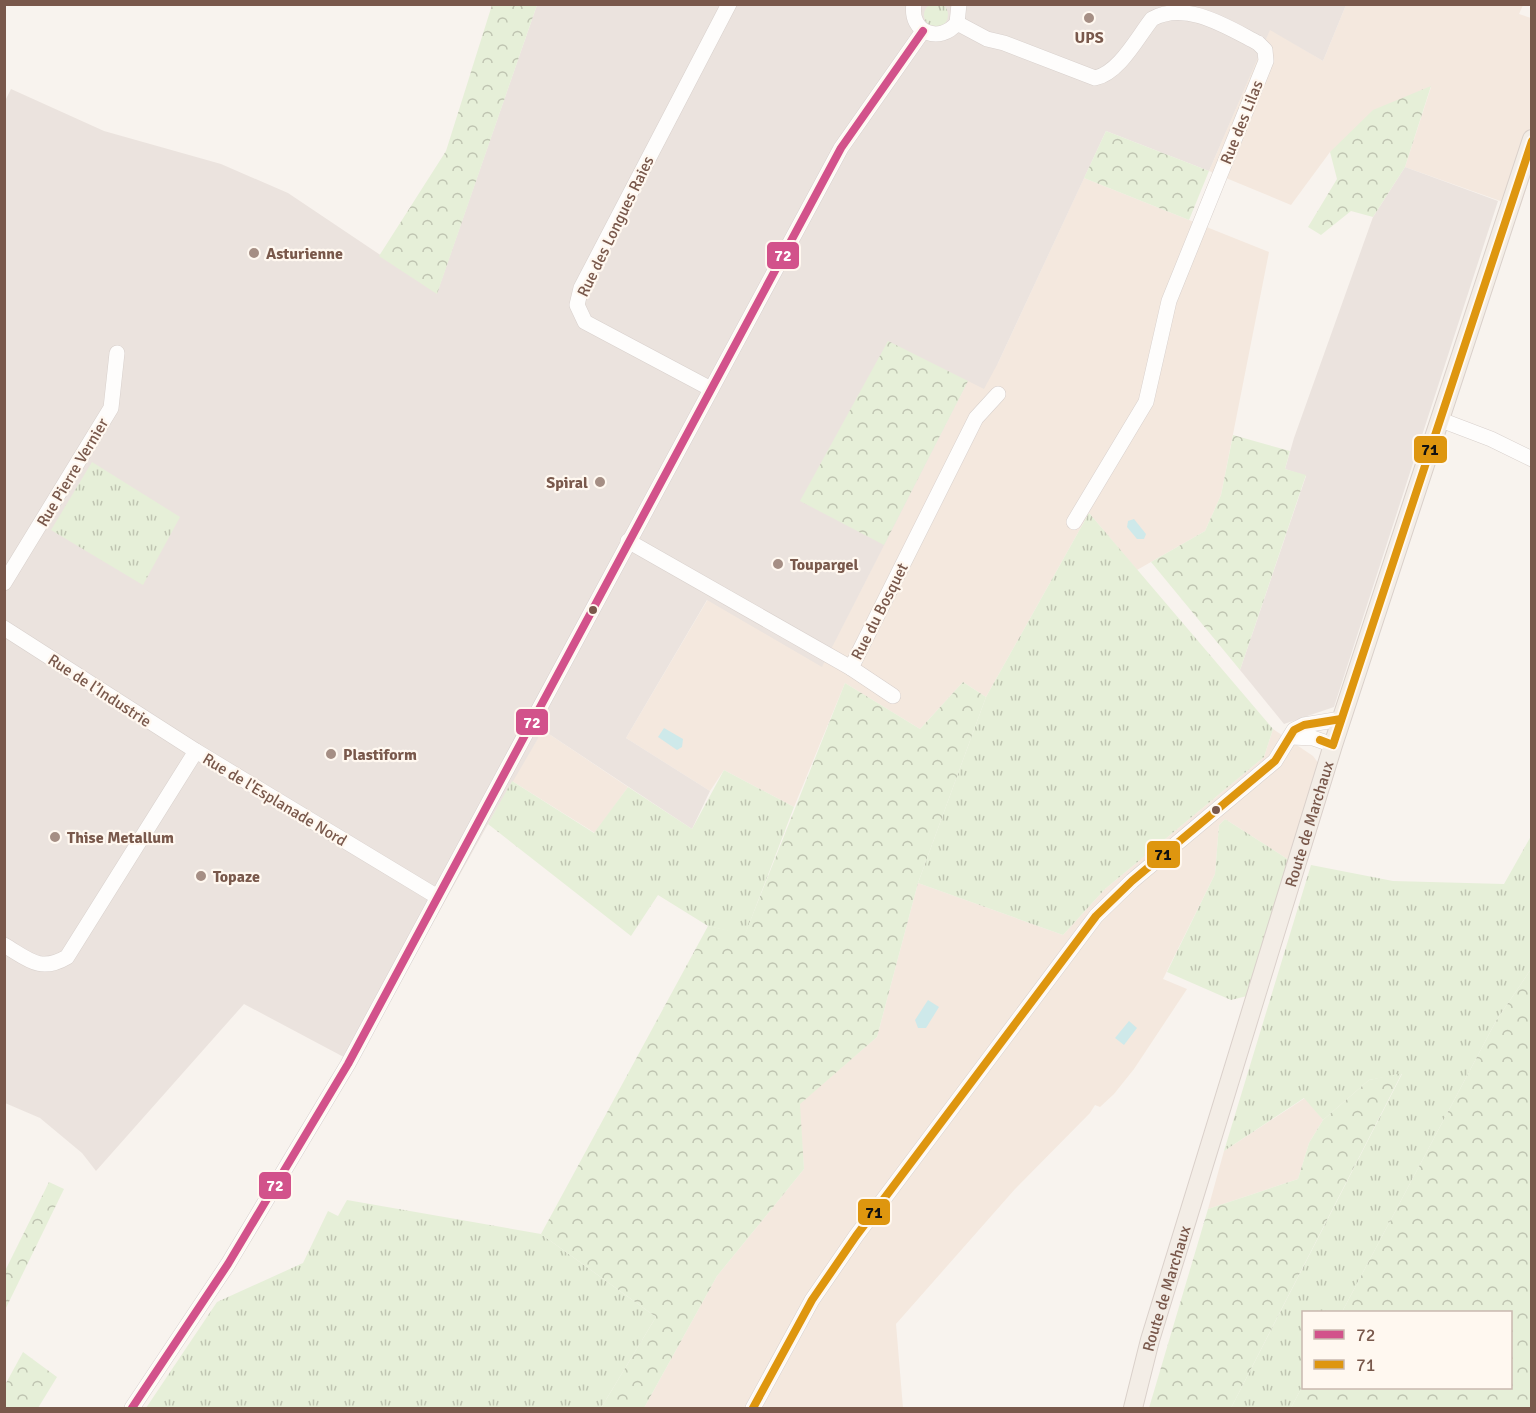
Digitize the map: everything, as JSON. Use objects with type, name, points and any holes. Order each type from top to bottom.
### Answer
[{"type":"main road","name":"Route de Marchaux","points":[[1133,1408],[1150,1340],[1207,1161],[1332,745],[1532,139]]},
{"type":"street","name":"Rue des Longues Raies","points":[[711,389],[585,322],[577,305],[581,288],[729,4]]},
{"type":"street","points":[[914,4],[914,18],[923,31],[938,35],[946,33],[957,23],[959,4]]},
{"type":"street","name":"Rue des Lilas","points":[[957,23],[987,39],[1004,43],[1095,78],[1104,76],[1116,68],[1152,19],[1160,13],[1180,8],[1192,11],[1258,43],[1265,50],[1266,61],[1163,318],[1146,402],[1074,522]]},
{"type":"street","points":[[132,1408],[228,1264],[348,1064],[436,896],[841,148],[923,31]]},
{"type":"street","name":"Rue Pierre Vernier","points":[[4,583],[111,408],[117,353]]},
{"type":"street","name":"Rue du Bosquet","points":[[628,541],[851,668],[976,418],[998,394]]},
{"type":"street","points":[[1441,420],[1491,439],[1532,459]]},
{"type":"street","name":"Rue de l’Industrie","points":[[4,628],[196,751]]},
{"type":"street","points":[[851,668],[893,696]]},
{"type":"street","points":[[753,1408],[812,1300],[843,1254],[1096,916],[1132,881],[1275,761],[1292,737],[1294,730],[1304,725],[1341,718]]},
{"type":"street","points":[[1292,737],[1313,738],[1332,745]]},
{"type":"street","name":"Rue de l'Esplanade Nord","points":[[4,945],[44,966],[56,964],[67,957],[196,751],[436,896]]},
{"type":"shaded area","points":[[537,5],[1346,5],[1323,61],[1270,30],[1209,171],[1106,131],[998,363],[984,389],[968,381],[822,667],[707,600],[626,738],[710,791],[692,829],[543,730],[355,1063],[244,1004],[96,1171],[82,1153],[40,1118],[5,1103],[4,103],[11,89],[104,131],[221,164],[288,193],[437,293]]},
{"type":"shaded area","points":[[1346,5],[1523,5],[1519,14],[1531,18],[1531,174],[1520,208],[1405,167],[1431,87],[1330,152],[1291,205],[1209,171],[1270,29],[1323,61]]},
{"type":"shaded area","points":[[1405,167],[1498,201],[1334,707],[1284,724],[1240,670],[1306,476],[1285,469],[1294,438],[1373,217]]},
{"type":"shaded area","points":[[1084,178],[1269,252],[1221,495],[1205,531],[1137,570],[1089,513],[986,697],[963,682],[920,729],[845,683],[794,807],[724,770],[710,791],[626,738],[708,599],[822,666],[968,381],[998,363]]},
{"type":"shaded area","points":[[1273,729],[1313,756],[1319,764],[1289,860],[1225,819],[1219,825],[1215,874],[1163,979],[1187,989],[1134,1069],[1114,1094],[1100,1107],[1095,1105],[1090,1113],[1015,1189],[896,1324],[903,1408],[644,1408],[717,1276],[804,1169],[799,1104],[877,1037],[918,883],[1063,935],[1105,889],[1264,757]]},
{"type":"shaded area","points":[[543,730],[628,787],[595,833],[512,781]]},
{"type":"shaded area","points":[[1305,1098],[1323,1120],[1309,1143],[1298,1179],[1208,1209],[1224,1151]]},
{"type":"green space","points":[[936,3],[941,4],[947,10],[947,20],[941,26],[936,27],[931,26],[925,20],[924,15],[925,10],[931,4]]},
{"type":"green space","points":[[492,5],[537,5],[437,294],[379,256],[446,151]]},
{"type":"green space","points":[[1431,86],[1405,167],[1373,217],[1351,211],[1321,235],[1308,227],[1337,179],[1330,152],[1373,110]]},
{"type":"green space","points":[[1106,131],[1209,171],[1189,220],[1084,178]]},
{"type":"green space","points":[[888,341],[968,381],[884,545],[800,501]]},
{"type":"green space","points":[[1233,435],[1290,451],[1285,469],[1306,475],[1240,670],[1151,562],[1205,531],[1221,495]]},
{"type":"green space","points":[[92,462],[180,517],[143,585],[51,530]]},
{"type":"green space","points":[[1089,513],[1273,729],[1264,757],[1105,889],[1063,935],[918,883],[986,697]]},
{"type":"green space","points":[[963,682],[986,697],[918,883],[877,1037],[800,1104],[804,1169],[717,1276],[644,1408],[601,1408],[656,1317],[541,1234],[708,926],[745,934],[845,683],[920,729]]},
{"type":"green space","points":[[724,770],[794,807],[745,935],[708,926],[658,895],[631,936],[488,824],[512,781],[594,833],[628,787],[692,829]]},
{"type":"green space","points":[[1225,819],[1289,860],[1247,996],[1231,1000],[1167,972],[1215,874],[1219,825]]},
{"type":"green space","points":[[1531,836],[1531,969],[1496,1021],[1343,1311],[1302,1311],[1302,1387],[1291,1408],[1231,1408],[1402,1074],[1369,1080],[1323,1120],[1304,1098],[1224,1151],[1311,865],[1393,881],[1504,884]]},
{"type":"green space","points":[[1531,969],[1531,1408],[1291,1408],[1302,1387],[1302,1389],[1512,1389],[1512,1311],[1343,1311],[1496,1021]]},
{"type":"green space","points":[[1402,1073],[1231,1408],[1149,1408],[1208,1209],[1298,1179],[1309,1143],[1323,1120],[1369,1080]]},
{"type":"green space","points":[[49,1182],[64,1189],[5,1310],[5,1271]]},
{"type":"green space","points":[[347,1200],[541,1234],[656,1317],[601,1408],[146,1408],[217,1302],[303,1263],[328,1211],[338,1216]]},
{"type":"green space","points":[[23,1352],[57,1377],[38,1408],[5,1408],[5,1385]]},
{"type":"water","points":[[1134,519],[1146,534],[1144,539],[1137,539],[1127,527],[1128,521]]},
{"type":"water","points":[[664,728],[683,739],[682,747],[677,750],[658,737]]},
{"type":"water","points":[[928,1000],[939,1007],[926,1028],[918,1028],[915,1020]]},
{"type":"water","points":[[1129,1021],[1137,1028],[1124,1045],[1115,1038]]},
{"type":"transit line","name":"72","points":[[132,1408],[228,1264],[348,1064],[841,148],[923,31]]},
{"type":"transit line","name":"71","points":[[1320,740],[1333,745],[1532,141]]},
{"type":"transit line","name":"71","points":[[753,1408],[812,1300],[856,1236],[1096,916],[1132,881],[1275,761],[1294,730],[1304,725],[1341,719]]},
{"type":"place","name":"UPS","points":[[1089,18]]},
{"type":"place","name":"Asturienne","points":[[254,253]]},
{"type":"place","name":"Spiral","points":[[600,482]]},
{"type":"place","name":"Toupargel","points":[[778,564]]},
{"type":"place","name":"Plastiform","points":[[331,754]]},
{"type":"place","name":"Thise Metallum","points":[[55,837]]},
{"type":"place","name":"Topaze","points":[[201,876]]}]
